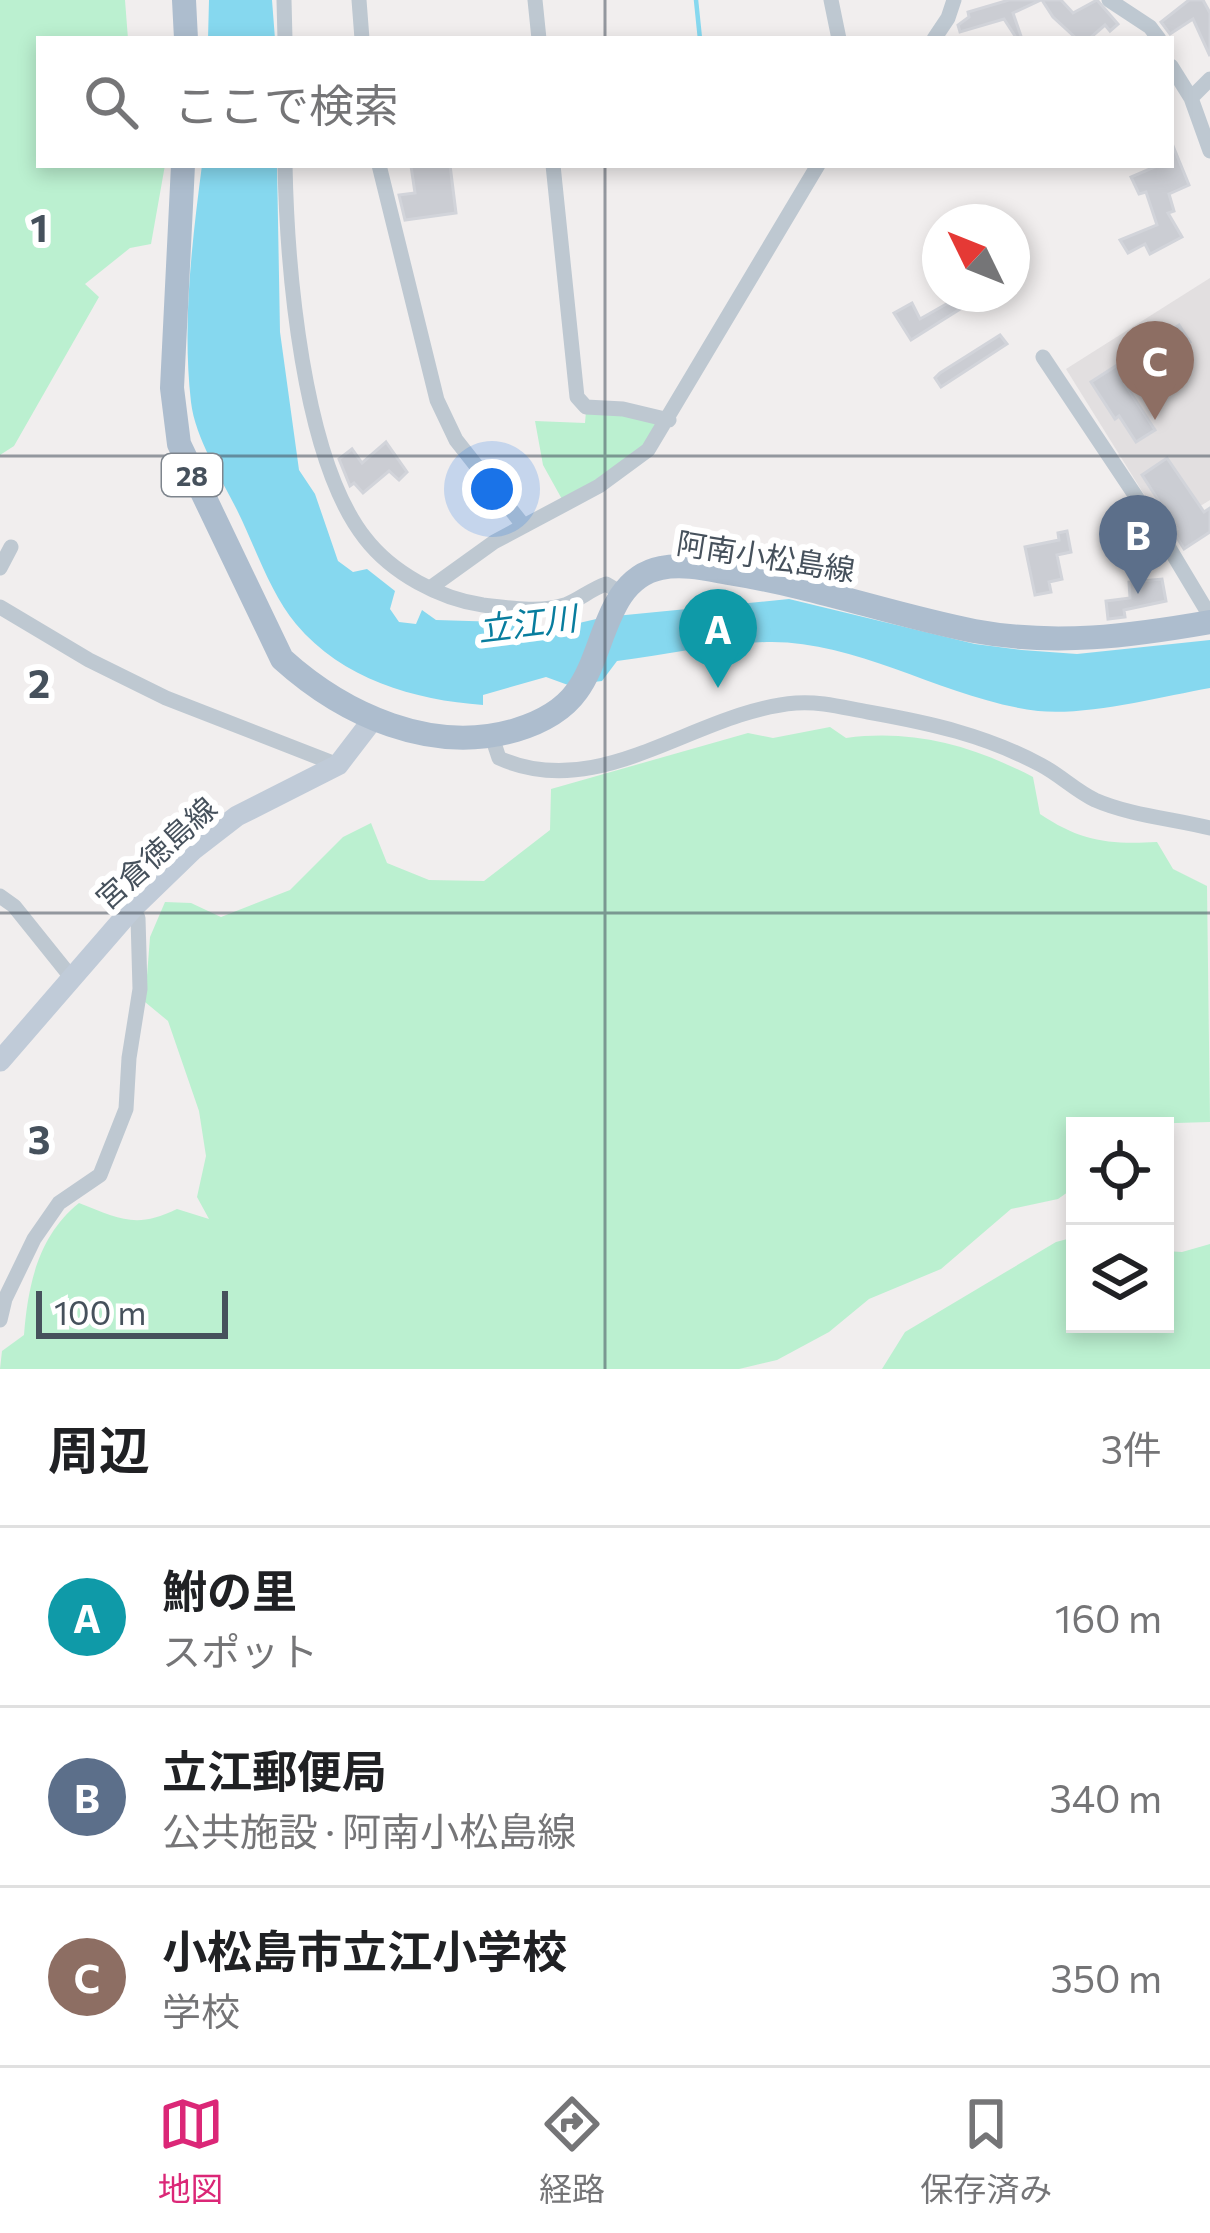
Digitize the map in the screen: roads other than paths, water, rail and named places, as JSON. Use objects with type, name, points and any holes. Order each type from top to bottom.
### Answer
[{"type":"main road","points":[[184,0],[186,36]]},
{"type":"main road","name":"28","points":[[183,168],[172,388],[179,444],[282,658],[306,681],[374,718],[433,737],[492,737],[537,724],[578,691],[619,601]]},
{"type":"main road","name":"阿南小松島線","points":[[619,601],[630,585],[658,568],[687,566],[785,582],[941,623],[1024,638],[1119,638],[1210,619]]},
{"type":"main road","name":"宮倉徳島線","points":[[0,1061],[131,910],[193,850],[237,816],[338,765],[374,718]]},
{"type":"street","points":[[284,0],[285,36]]},
{"type":"street","points":[[359,0],[362,36]]},
{"type":"street","points":[[535,0],[539,36]]},
{"type":"street","points":[[832,0],[838,36]]},
{"type":"street","points":[[936,36],[954,0]]},
{"type":"street","points":[[1108,0],[1157,36]]},
{"type":"street","points":[[1174,71],[1191,98],[1210,151]]},
{"type":"street","points":[[1191,98],[1210,79]]},
{"type":"street","points":[[285,168],[299,340],[324,451],[366,540],[430,588],[454,599],[507,608],[568,604],[606,584],[619,601]]},
{"type":"street","points":[[381,168],[437,400],[466,454],[523,525]]},
{"type":"street","points":[[553,168],[577,397],[586,406],[669,420]]},
{"type":"street","points":[[430,588],[523,525],[629,467],[649,450],[816,168]]},
{"type":"street","points":[[1043,357],[1210,619]]},
{"type":"street","points":[[0,568],[11,547]]},
{"type":"street","points":[[0,608],[166,698],[338,765]]},
{"type":"street","points":[[492,737],[499,758],[548,772],[569,771],[675,744],[712,724],[745,714],[795,703],[819,704],[954,728],[1050,770],[1093,799],[1210,828]]},
{"type":"street","points":[[0,896],[14,906],[71,977]]},
{"type":"street","points":[[0,1320],[34,1239],[59,1203],[100,1175],[126,1109],[140,989],[138,918],[131,910]]},
{"type":"water","points":[[209,0],[272,0],[275,36],[208,36]]},
{"type":"water","points":[[202,168],[277,168],[280,332],[299,470],[315,494],[338,561],[353,572],[367,569],[395,591],[390,609],[399,622],[416,624],[422,610],[436,620],[532,623],[540,632],[605,617],[789,599],[975,644],[1022,650],[1077,654],[1210,640],[1210,688],[1101,708],[1038,711],[971,696],[838,651],[772,642],[617,661],[602,681],[568,685],[546,677],[483,695],[483,705],[431,698],[381,683],[335,659],[296,624],[271,584],[210,458],[198,430],[188,372],[192,253]]},
{"type":"waterway","points":[[696,0],[700,36]]},
{"type":"place","name":"小松島市立江小学校","points":[[1155,420]]},
{"type":"place","name":"立江郵便局","points":[[1138,594]]},
{"type":"place","name":"鮒の里","points":[[718,688]]},
{"type":"water label","name":"立江川","points":[[527,622]]}]
